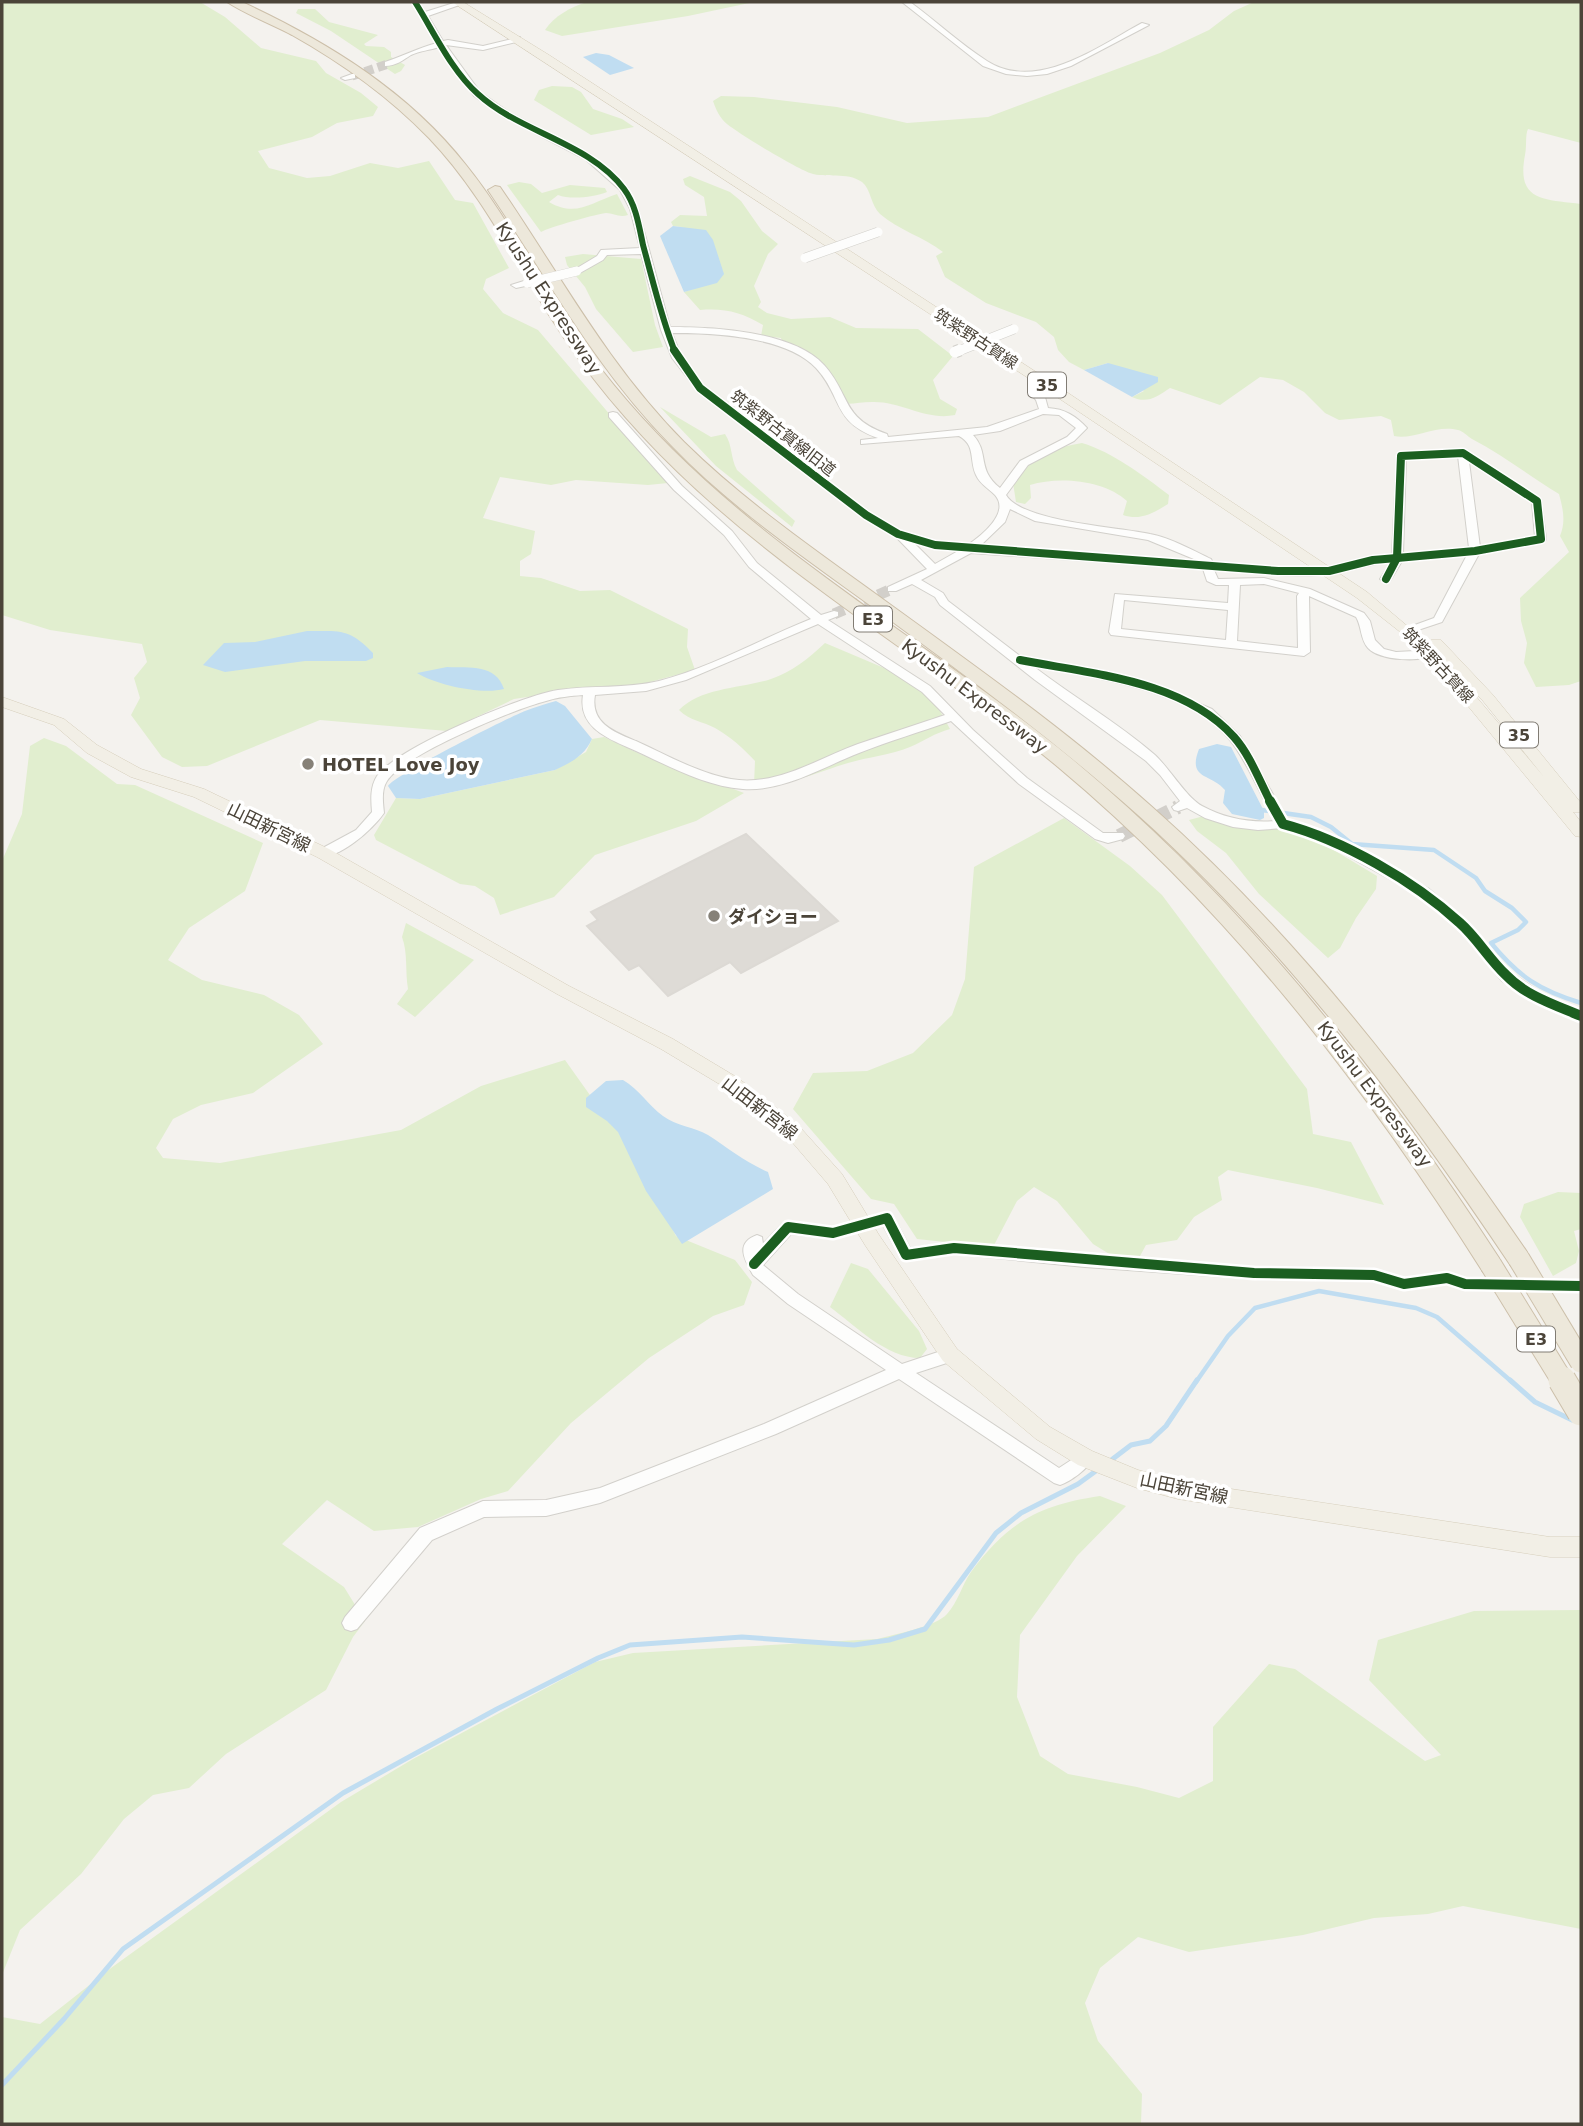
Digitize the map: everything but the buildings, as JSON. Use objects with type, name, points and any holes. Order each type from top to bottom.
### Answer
[{"type":"highway","name":"Kyushu Expressway","points":[[233,2],[260,14],[338,58],[379,87],[433,136],[461,167],[494,213],[586,360],[623,407],[692,477],[780,550],[1065,763],[1128,817],[1188,874],[1308,1005],[1377,1093],[1435,1175],[1581,1412]]},
{"type":"highway","name":"Kyushu Expressway","points":[[253,2],[313,32],[368,66],[393,84],[456,142],[513,215],[606,362],[680,446],[730,491],[832,571],[1019,706],[1142,808],[1265,927],[1339,1013],[1464,1175],[1581,1362]]},
{"type":"main road","name":"筑紫野古賀線","points":[[463,2],[1334,570],[1430,653],[1581,832]]},
{"type":"main road","name":"筑紫野古賀線","points":[[463,2],[612,91],[1419,626],[1488,698],[1581,814]]},
{"type":"main road","name":"山田新宮線","points":[[2,702],[59,722],[92,749],[136,773],[199,793],[323,853],[563,990],[667,1044],[732,1083],[792,1130],[835,1179],[887,1262],[950,1354],[1043,1433],[1085,1458],[1137,1479],[1178,1490],[1550,1547],[1581,1547]]},
{"type":"street","name":"筑紫野古賀線旧道","points":[[415,2],[454,64],[477,94],[507,115],[589,157],[624,189],[634,209],[666,330],[677,358],[700,388],[825,486],[898,534],[935,545],[965,549],[1209,565],[1334,570],[1373,560],[1397,560],[1475,551],[1541,539],[1536,501],[1463,453]]},
{"type":"street","points":[[423,15],[463,2]]},
{"type":"street","points":[[906,2],[986,64],[998,71],[1027,76],[1045,74],[1060,68],[1145,25]]},
{"type":"street","points":[[388,64],[442,43],[469,44],[483,48],[517,39]]},
{"type":"street","points":[[805,258],[878,232]]},
{"type":"street","points":[[516,285],[577,271],[600,258],[604,252],[644,251]]},
{"type":"street","points":[[955,352],[1014,329]]},
{"type":"street","points":[[666,330],[789,345],[824,369],[841,408],[854,424],[868,433],[898,439]]},
{"type":"street","points":[[1035,393],[1041,399],[1044,410]]},
{"type":"street","points":[[865,442],[999,428],[1044,410],[1059,412],[1082,428],[1072,438],[1025,461],[1013,472],[1002,498],[1002,520],[988,535],[965,549],[953,561],[892,589]]},
{"type":"street","points":[[613,415],[678,488],[728,533],[753,565],[831,628],[926,689],[969,733],[1023,781],[1099,836],[1108,839],[1119,835]]},
{"type":"street","points":[[961,433],[974,441],[983,477],[1002,498],[1035,517],[1151,537],[1207,561],[1211,579],[1264,581],[1306,591],[1360,615],[1367,622],[1369,640],[1386,653],[1430,653]]},
{"type":"street","points":[[1386,579],[1397,560],[1401,456],[1463,453],[1475,551],[1438,620],[1419,626]]},
{"type":"street","points":[[898,534],[934,570]]},
{"type":"street","points":[[913,580],[939,595],[944,603],[1071,701],[1136,745],[1181,790],[1183,805],[1234,823],[1265,827],[1283,824],[1316,833],[1424,892],[1464,925],[1507,976],[1536,997],[1581,1016]]},
{"type":"street","points":[[1231,645],[1235,582]]},
{"type":"street","points":[[1234,607],[1119,596],[1115,632],[1304,652],[1303,596],[1306,591]]},
{"type":"street","points":[[323,853],[360,833],[378,813],[377,792],[380,780],[391,767],[408,756],[514,708],[544,698],[658,684],[693,674],[834,614]]},
{"type":"street","points":[[1020,660],[1141,684],[1208,712],[1236,739],[1283,824]]},
{"type":"street","points":[[590,691],[586,703],[588,713],[606,734],[730,783],[761,785],[797,775],[850,751],[954,716]]},
{"type":"street","points":[[880,1219],[887,1218],[906,1255],[954,1248],[1254,1273],[1374,1275],[1404,1283],[1447,1278],[1465,1284],[1581,1286]]},
{"type":"street","points":[[754,1264],[788,1227],[834,1233],[846,1230]]},
{"type":"street","points":[[757,1241],[750,1247],[754,1264],[793,1299],[944,1402],[1060,1478],[1085,1458]]},
{"type":"street","points":[[351,1623],[426,1534],[483,1509],[546,1508],[600,1495],[770,1429],[901,1371],[950,1354]]},
{"type":"green space","points":[[2,2],[200,2],[225,17],[261,48],[316,61],[326,73],[361,93],[378,107],[373,116],[337,123],[312,137],[258,151],[269,168],[307,178],[330,176],[370,163],[398,168],[429,161],[455,200],[473,203],[509,268],[486,279],[483,289],[503,313],[538,330],[668,483],[648,485],[576,480],[551,485],[500,477],[483,518],[535,531],[531,554],[520,561],[520,576],[541,578],[580,591],[610,590],[688,629],[687,647],[695,670],[635,686],[587,688],[514,699],[447,731],[320,720],[207,766],[182,767],[162,757],[131,715],[140,698],[134,678],[147,662],[142,644],[50,630],[2,615]]},
{"type":"green space","points":[[587,2],[754,2],[688,16],[562,36],[545,30],[563,13]]},
{"type":"green space","points":[[1254,2],[1581,2],[1581,143],[1528,129],[1523,170],[1529,190],[1536,195],[1555,201],[1581,204],[1581,681],[1569,685],[1536,687],[1524,663],[1527,643],[1521,621],[1520,598],[1569,552],[1560,536],[1563,510],[1559,494],[1460,431],[1442,429],[1410,436],[1394,436],[1391,420],[1381,416],[1339,420],[1325,413],[1304,392],[1283,380],[1260,377],[1220,405],[1170,388],[1147,400],[1132,397],[1144,391],[1108,363],[1084,370],[1069,362],[1058,350],[1054,337],[1036,322],[986,303],[945,277],[936,256],[943,252],[880,214],[862,182],[850,177],[816,175],[793,165],[727,124],[713,101],[721,96],[754,97],[837,107],[907,123],[988,117],[1160,53],[1209,30],[1234,11]]},
{"type":"green space","points":[[298,9],[315,9],[329,22],[378,35],[364,44],[384,47],[391,52],[391,57],[405,65],[395,74],[331,31],[296,13]]},
{"type":"green space","points":[[552,86],[572,87],[581,92],[593,109],[622,119],[634,127],[591,135],[534,100],[539,90]]},
{"type":"green space","points":[[690,176],[730,192],[741,201],[762,231],[778,244],[768,254],[754,286],[761,302],[758,307],[767,313],[791,319],[830,317],[856,328],[918,329],[953,356],[933,380],[940,399],[957,409],[955,415],[934,415],[893,404],[839,403],[834,381],[820,372],[815,356],[783,346],[781,338],[761,336],[763,325],[747,317],[725,310],[700,310],[684,292],[708,284],[682,227],[673,226],[671,222],[680,215],[707,216],[704,197],[685,185],[683,179]]},
{"type":"green space","points":[[519,182],[531,184],[542,193],[570,185],[605,188],[607,192],[576,198],[558,195],[549,202],[559,207],[576,209],[617,194],[628,215],[602,214],[541,232],[507,185]]},
{"type":"green space","points":[[583,254],[641,259],[655,325],[663,347],[633,352],[596,309],[585,287],[567,265],[565,257]]},
{"type":"green space","points":[[660,407],[711,437],[725,434],[737,470],[795,521],[792,527],[716,466]]},
{"type":"green space","points":[[1082,443],[1116,458],[1149,480],[1169,495],[1168,504],[1147,515],[1129,517],[1123,515],[1127,501],[1117,494],[1094,484],[1067,481],[1030,485],[1031,498],[1025,504],[1016,502],[1013,483],[1027,466],[1051,451]]},
{"type":"green space","points":[[825,643],[896,673],[933,698],[950,729],[895,752],[791,781],[754,784],[755,761],[746,752],[721,731],[679,710],[688,702],[710,693],[786,673]]},
{"type":"green space","points":[[604,737],[640,754],[744,793],[696,821],[595,855],[554,897],[500,915],[494,898],[475,886],[460,884],[376,840],[374,835],[396,798],[420,799],[555,770],[586,752],[592,739]]},
{"type":"green space","points":[[44,738],[66,746],[117,784],[135,785],[263,843],[245,891],[189,928],[168,960],[202,980],[264,995],[299,1015],[323,1044],[253,1093],[201,1105],[173,1119],[156,1148],[163,1158],[220,1163],[401,1130],[481,1086],[565,1060],[597,1105],[648,1150],[652,1189],[676,1236],[735,1260],[752,1282],[744,1305],[713,1316],[649,1358],[571,1423],[508,1491],[481,1499],[418,1527],[374,1531],[327,1500],[282,1544],[344,1587],[365,1621],[353,1637],[326,1690],[226,1754],[189,1788],[153,1795],[124,1819],[81,1874],[20,1930],[2,1975],[2,861],[22,814],[30,746]]},
{"type":"green space","points":[[1204,816],[1243,828],[1289,828],[1312,837],[1377,876],[1376,889],[1340,948],[1328,958],[1259,894],[1226,853],[1197,831],[1189,820]]},
{"type":"green space","points":[[1064,818],[1130,866],[1162,895],[1307,1089],[1313,1134],[1351,1142],[1384,1205],[1228,1170],[1218,1177],[1222,1200],[1194,1217],[1177,1240],[1146,1245],[1140,1256],[1111,1255],[1093,1244],[1057,1201],[1034,1187],[1017,1201],[993,1247],[917,1239],[894,1204],[871,1199],[793,1109],[813,1073],[867,1071],[913,1053],[952,1015],[965,979],[974,867]]},
{"type":"green space","points":[[406,923],[474,960],[415,1017],[397,1004],[408,989],[402,937]]},
{"type":"green space","points":[[1558,1192],[1581,1193],[1581,1229],[1574,1231],[1579,1251],[1576,1263],[1553,1276],[1520,1217],[1524,1204]]},
{"type":"green space","points":[[851,1263],[868,1269],[919,1331],[927,1349],[920,1358],[907,1357],[883,1347],[830,1307]]},
{"type":"green space","points":[[1100,1496],[1126,1506],[1077,1556],[1020,1635],[1017,1697],[1040,1756],[1068,1774],[1179,1798],[1213,1781],[1213,1727],[1269,1664],[1295,1669],[1425,1761],[1441,1755],[1369,1680],[1378,1640],[1474,1611],[1581,1610],[1581,1929],[1463,1906],[1428,1914],[1374,1918],[1303,1935],[1189,1952],[1138,1937],[1100,1968],[1085,2003],[1098,2041],[1142,2094],[1141,2124],[2,2124],[2,2017],[40,2024],[111,1968],[341,1802],[413,1759],[595,1662],[633,1653],[877,1639],[925,1626],[947,1614],[971,1572],[1012,1528],[1042,1511]]},
{"type":"water","points":[[596,53],[609,55],[634,68],[610,75],[583,57]]},
{"type":"water","points":[[673,226],[706,230],[713,240],[724,274],[717,283],[684,292],[660,236]]},
{"type":"water","points":[[1108,363],[1158,377],[1158,382],[1132,397],[1084,370]]},
{"type":"water","points":[[307,631],[336,631],[351,635],[373,653],[373,658],[366,661],[305,661],[225,672],[203,665],[224,643],[255,642]]},
{"type":"water","points":[[447,667],[489,671],[504,689],[484,691],[459,688],[417,673]]},
{"type":"water","points":[[556,701],[565,706],[592,739],[581,754],[561,767],[420,799],[396,798],[388,786],[409,771],[475,735],[525,711]]},
{"type":"water","points":[[1217,744],[1231,747],[1264,811],[1264,818],[1260,820],[1232,814],[1223,803],[1225,790],[1198,771],[1196,759],[1199,749]]},
{"type":"water","points":[[623,1080],[668,1119],[708,1135],[768,1172],[773,1189],[682,1244],[646,1191],[618,1132],[586,1107],[586,1098],[606,1081]]},
{"type":"waterway","points":[[1262,810],[1311,817],[1331,827],[1352,844],[1434,850],[1476,878],[1485,891],[1512,908],[1526,922],[1518,930],[1491,943],[1501,955],[1531,981],[1553,993],[1581,1003]]},
{"type":"waterway","points":[[1196,1382],[1228,1336],[1255,1308],[1319,1291],[1416,1308],[1437,1317],[1512,1382]]},
{"type":"waterway","points":[[1110,1461],[1131,1445],[1150,1441],[1166,1426],[1197,1380]]},
{"type":"waterway","points":[[1510,1380],[1535,1402],[1572,1420]]},
{"type":"waterway","points":[[2,2085],[64,2019],[123,1949],[343,1793],[497,1709],[598,1658],[630,1645],[742,1637],[854,1645],[889,1640],[925,1629],[996,1533],[1021,1513],[1078,1484],[1100,1468]]},
{"type":"tunnel","points":[[352,76],[388,64]]},
{"type":"tunnel","points":[[834,614],[892,589]]},
{"type":"tunnel","points":[[1119,836],[1178,807]]},
{"type":"cycle path","points":[[415,2],[454,64],[477,94],[507,115],[588,157],[624,189],[634,209],[666,330],[677,358],[700,388],[866,515],[898,534],[935,545],[965,549],[1278,571],[1329,571],[1373,560],[1475,551],[1541,539],[1537,501],[1463,453],[1401,456],[1397,560],[1386,579]]},
{"type":"cycle path","points":[[1020,660],[1141,684],[1208,712],[1236,739],[1283,824],[1316,833],[1424,892],[1463,925],[1507,977],[1536,997],[1581,1016]]},
{"type":"cycle path","points":[[754,1264],[788,1227],[833,1233],[887,1218],[906,1255],[954,1248],[1254,1273],[1374,1275],[1404,1284],[1447,1278],[1465,1284],[1581,1286]]},
{"type":"place","name":"HOTEL Love Joy","points":[[308,764]]},
{"type":"place","name":"ダイショー","points":[[714,916]]}]
